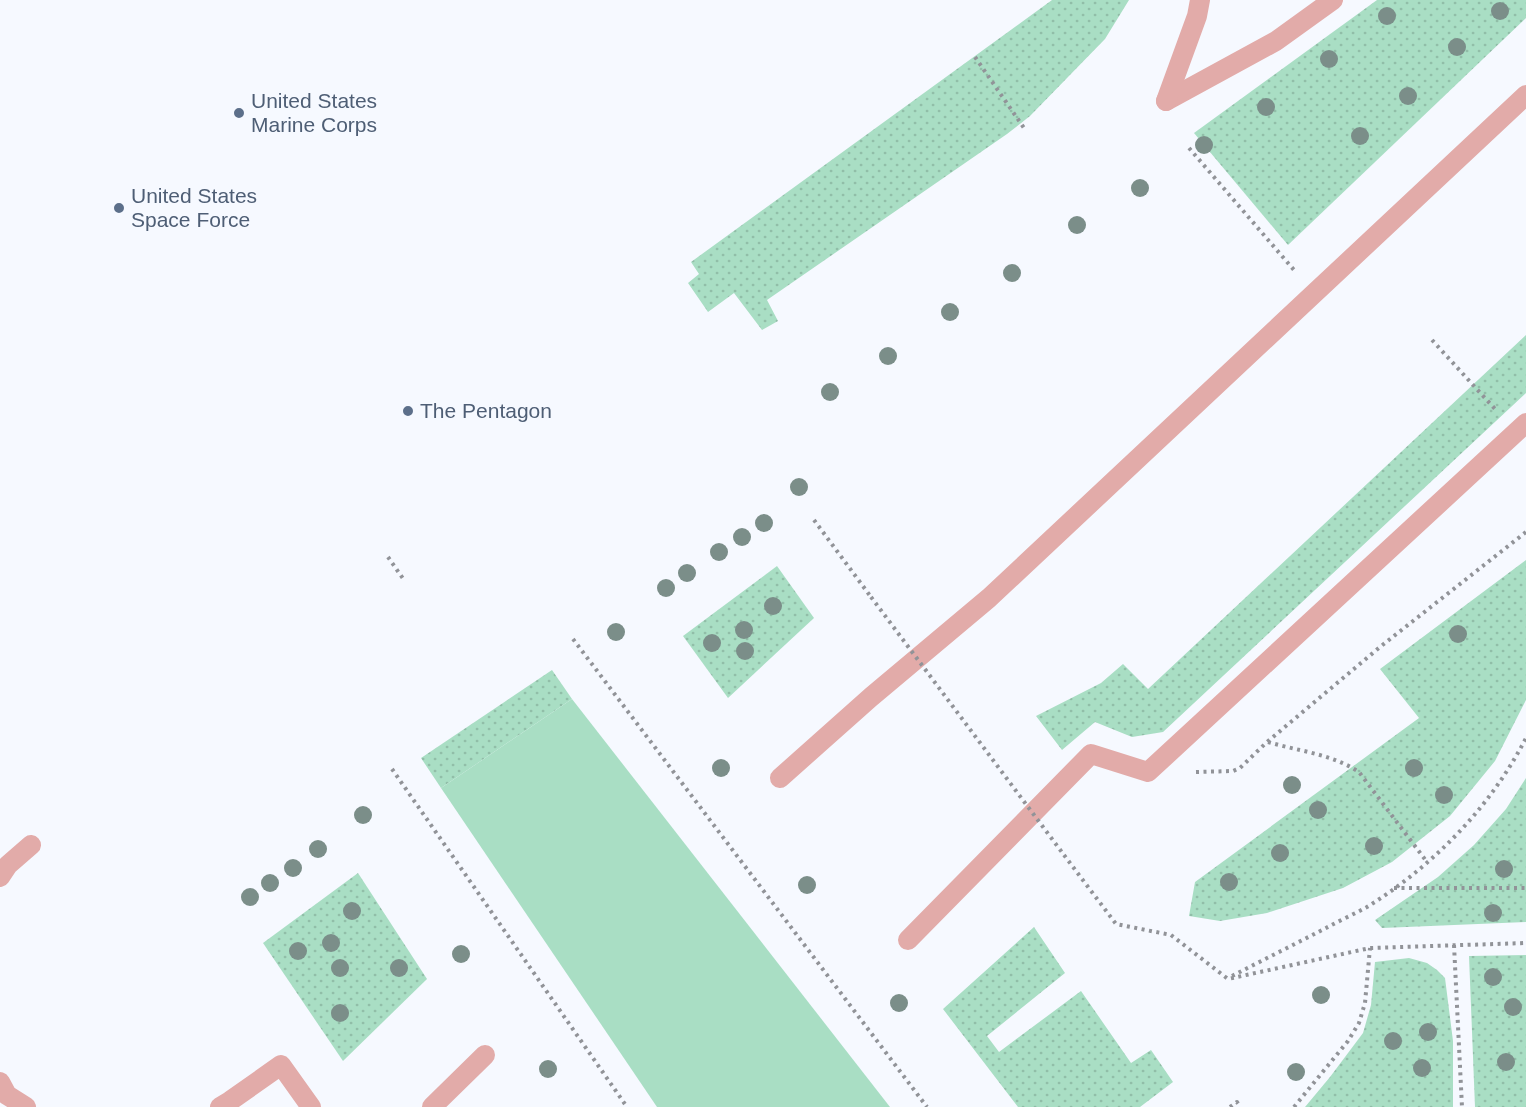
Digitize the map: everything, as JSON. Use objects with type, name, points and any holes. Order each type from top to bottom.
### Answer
[{"type":"lane","points":[[1200,0],[1197,16],[1166,101],[1276,41],[1333,0]]},
{"type":"lane","points":[[780,778],[871,697],[989,598],[1526,95]]},
{"type":"lane","points":[[908,940],[1091,754],[1148,772],[1526,423]]},
{"type":"lane","points":[[0,877],[9,865],[31,845]]},
{"type":"lane","points":[[432,1107],[485,1055]]},
{"type":"lane","points":[[220,1107],[281,1065],[311,1107]]},
{"type":"lane","points":[[0,1082],[7,1095],[26,1107]]},
{"type":"path","points":[[975,57],[1024,128]]},
{"type":"path","points":[[1189,148],[1314,293]]},
{"type":"path","points":[[1432,340],[1501,416]]},
{"type":"path","points":[[814,520],[1116,924],[1171,935],[1228,979],[1370,948],[1526,943]]},
{"type":"path","points":[[1148,772],[1233,771],[1240,768],[1267,742],[1380,647],[1526,532]]},
{"type":"path","points":[[388,557],[404,580]]},
{"type":"path","points":[[573,639],[927,1107]]},
{"type":"path","points":[[1228,979],[1366,907],[1413,874],[1454,838],[1486,801],[1514,761],[1526,738]]},
{"type":"path","points":[[1267,742],[1351,766],[1359,772],[1427,862]]},
{"type":"path","points":[[392,769],[627,1107]]},
{"type":"path","points":[[1394,888],[1526,888]]},
{"type":"path","points":[[1454,945],[1462,1107]]},
{"type":"path","points":[[1294,1107],[1348,1041],[1359,1023],[1365,1003],[1370,948]]},
{"type":"path","points":[[1230,1107],[1237,1102],[1240,1107]]},
{"type":"green space","points":[[1052,0],[1129,0],[1105,39],[1030,116],[767,300],[778,321],[762,330],[734,293],[708,312],[688,283],[699,274],[691,262]]},
{"type":"green space","points":[[1377,0],[1526,0],[1526,18],[1288,245],[1194,133]]},
{"type":"green space","points":[[1526,335],[1526,393],[1163,732],[1132,737],[1095,722],[1062,750],[1036,716],[1101,683],[1123,664],[1148,689]]},
{"type":"green space","points":[[1526,560],[1526,700],[1495,761],[1450,816],[1392,862],[1343,888],[1267,913],[1220,921],[1189,916],[1195,882],[1419,718],[1380,669]]},
{"type":"green space","points":[[777,566],[814,618],[728,698],[683,636]]},
{"type":"green space","points":[[552,670],[572,699],[441,788],[421,758]]},
{"type":"green space","points":[[572,699],[890,1107],[657,1107],[441,788]]},
{"type":"green space","points":[[1526,778],[1526,922],[1382,928],[1375,920],[1438,877],[1474,845],[1506,809]]},
{"type":"green space","points":[[358,873],[427,979],[343,1061],[263,943]]},
{"type":"green space","points":[[1034,927],[1065,973],[987,1036],[999,1052],[1081,991],[1131,1063],[1151,1050],[1173,1082],[1140,1107],[1018,1107],[943,1009]]},
{"type":"green space","points":[[1526,955],[1526,1107],[1475,1107],[1469,956]]},
{"type":"green space","points":[[1409,958],[1427,963],[1445,978],[1453,1041],[1453,1107],[1305,1107],[1363,1033],[1371,1005],[1375,962]]},
{"type":"place","name":"United States Marine Corps","points":[[239,113]]},
{"type":"place","name":"United States Space Force","points":[[119,208]]},
{"type":"place","name":"The Pentagon","points":[[408,411]]}]
